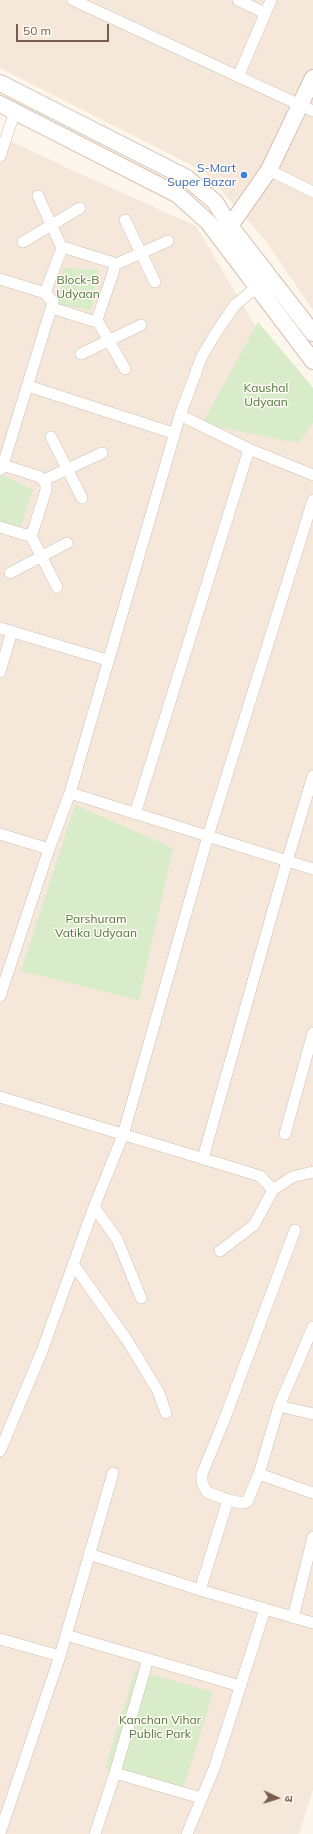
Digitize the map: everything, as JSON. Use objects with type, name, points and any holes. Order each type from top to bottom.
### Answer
[{"type":"main road","points":[[230,226],[269,170],[307,109],[313,78]]},
{"type":"main road","points":[[0,83],[187,178],[215,202],[230,226],[313,333]]},
{"type":"main road","points":[[0,104],[178,195],[208,222],[258,286],[313,361]]},
{"type":"street","points":[[73,0],[86,3],[307,109]]},
{"type":"street","points":[[238,0],[265,13]]},
{"type":"street","points":[[238,77],[272,0]]},
{"type":"street","points":[[0,156],[15,111]]},
{"type":"street","points":[[269,170],[313,192]]},
{"type":"street","points":[[38,196],[62,248],[45,293]]},
{"type":"street","points":[[23,242],[80,208]]},
{"type":"street","points":[[125,220],[155,282]]},
{"type":"street","points":[[114,265],[168,241]]},
{"type":"street","points":[[62,248],[111,262],[114,265]]},
{"type":"street","points":[[114,265],[114,270],[97,320],[125,369]]},
{"type":"street","points":[[0,280],[45,293],[51,299],[52,308],[2,468],[40,477],[44,480],[46,490],[30,534]]},
{"type":"street","points":[[0,996],[49,848],[70,793],[173,434],[202,356],[215,333],[236,305],[258,286]]},
{"type":"street","points":[[52,308],[93,321],[97,320]]},
{"type":"street","points":[[81,354],[141,325]]},
{"type":"street","points":[[28,386],[173,434]]},
{"type":"street","points":[[180,415],[249,450],[313,475]]},
{"type":"street","points":[[52,437],[82,498]]},
{"type":"street","points":[[134,814],[249,450]]},
{"type":"street","points":[[44,480],[102,452]]},
{"type":"street","points":[[0,1451],[42,1350],[94,1207],[123,1135],[208,836],[313,500]]},
{"type":"street","points":[[0,526],[26,535],[30,534]]},
{"type":"street","points":[[30,534],[57,587]]},
{"type":"street","points":[[10,573],[67,543]]},
{"type":"street","points":[[0,628],[107,660]]},
{"type":"street","points":[[0,672],[12,631]]},
{"type":"street","points":[[203,1158],[287,861],[313,776]]},
{"type":"street","points":[[70,793],[313,869]]},
{"type":"street","points":[[0,834],[49,848]]},
{"type":"street","points":[[285,1134],[313,1033]]},
{"type":"street","points":[[0,1097],[260,1176],[273,1190]]},
{"type":"street","points":[[220,1251],[254,1225],[273,1190],[292,1177],[313,1172]]},
{"type":"street","points":[[94,1207],[117,1239],[141,1298]]},
{"type":"street","points":[[295,1230],[226,1416],[202,1474],[202,1483],[207,1492],[228,1500],[242,1503],[247,1502],[259,1474],[279,1406],[313,1327]]},
{"type":"street","points":[[73,1264],[127,1340],[158,1391],[166,1413]]},
{"type":"street","points":[[279,1406],[313,1414]]},
{"type":"street","points":[[0,1833],[60,1656],[113,1473]]},
{"type":"street","points":[[259,1474],[313,1493]]},
{"type":"street","points":[[200,1590],[228,1500]]},
{"type":"street","points":[[293,1618],[313,1536]]},
{"type":"street","points":[[89,1554],[200,1590],[313,1623]]},
{"type":"street","points":[[187,1834],[215,1766],[265,1609]]},
{"type":"street","points":[[66,1635],[240,1686]]},
{"type":"street","points":[[0,1639],[60,1656]]},
{"type":"street","points":[[96,1834],[148,1659]]},
{"type":"street","points":[[115,1773],[201,1798]]},
{"type":"shaded area","points":[[0,0],[313,0],[313,310],[265,240],[205,172],[0,68]]},
{"type":"shaded area","points":[[0,136],[196,226],[297,396],[313,406],[313,1790],[299,1834],[0,1834]]},
{"type":"green space","name":"Block-B Udyaan","points":[[63,268],[99,270],[91,310],[58,305]]},
{"type":"green space","name":"Kaushal Udyaan","points":[[258,322],[313,388],[313,423],[299,443],[202,424]]},
{"type":"green space","points":[[0,474],[33,490],[17,539],[0,532]]},
{"type":"green space","name":"Parshuram Vatika Udyaan","points":[[75,805],[173,848],[139,1000],[21,971]]},
{"type":"green space","name":"Kanchan Vihar Public Park","points":[[135,1670],[213,1692],[183,1790],[105,1769]]},
{"type":"place","name":"S-Mart Super Bazar","points":[[244,175]]}]
